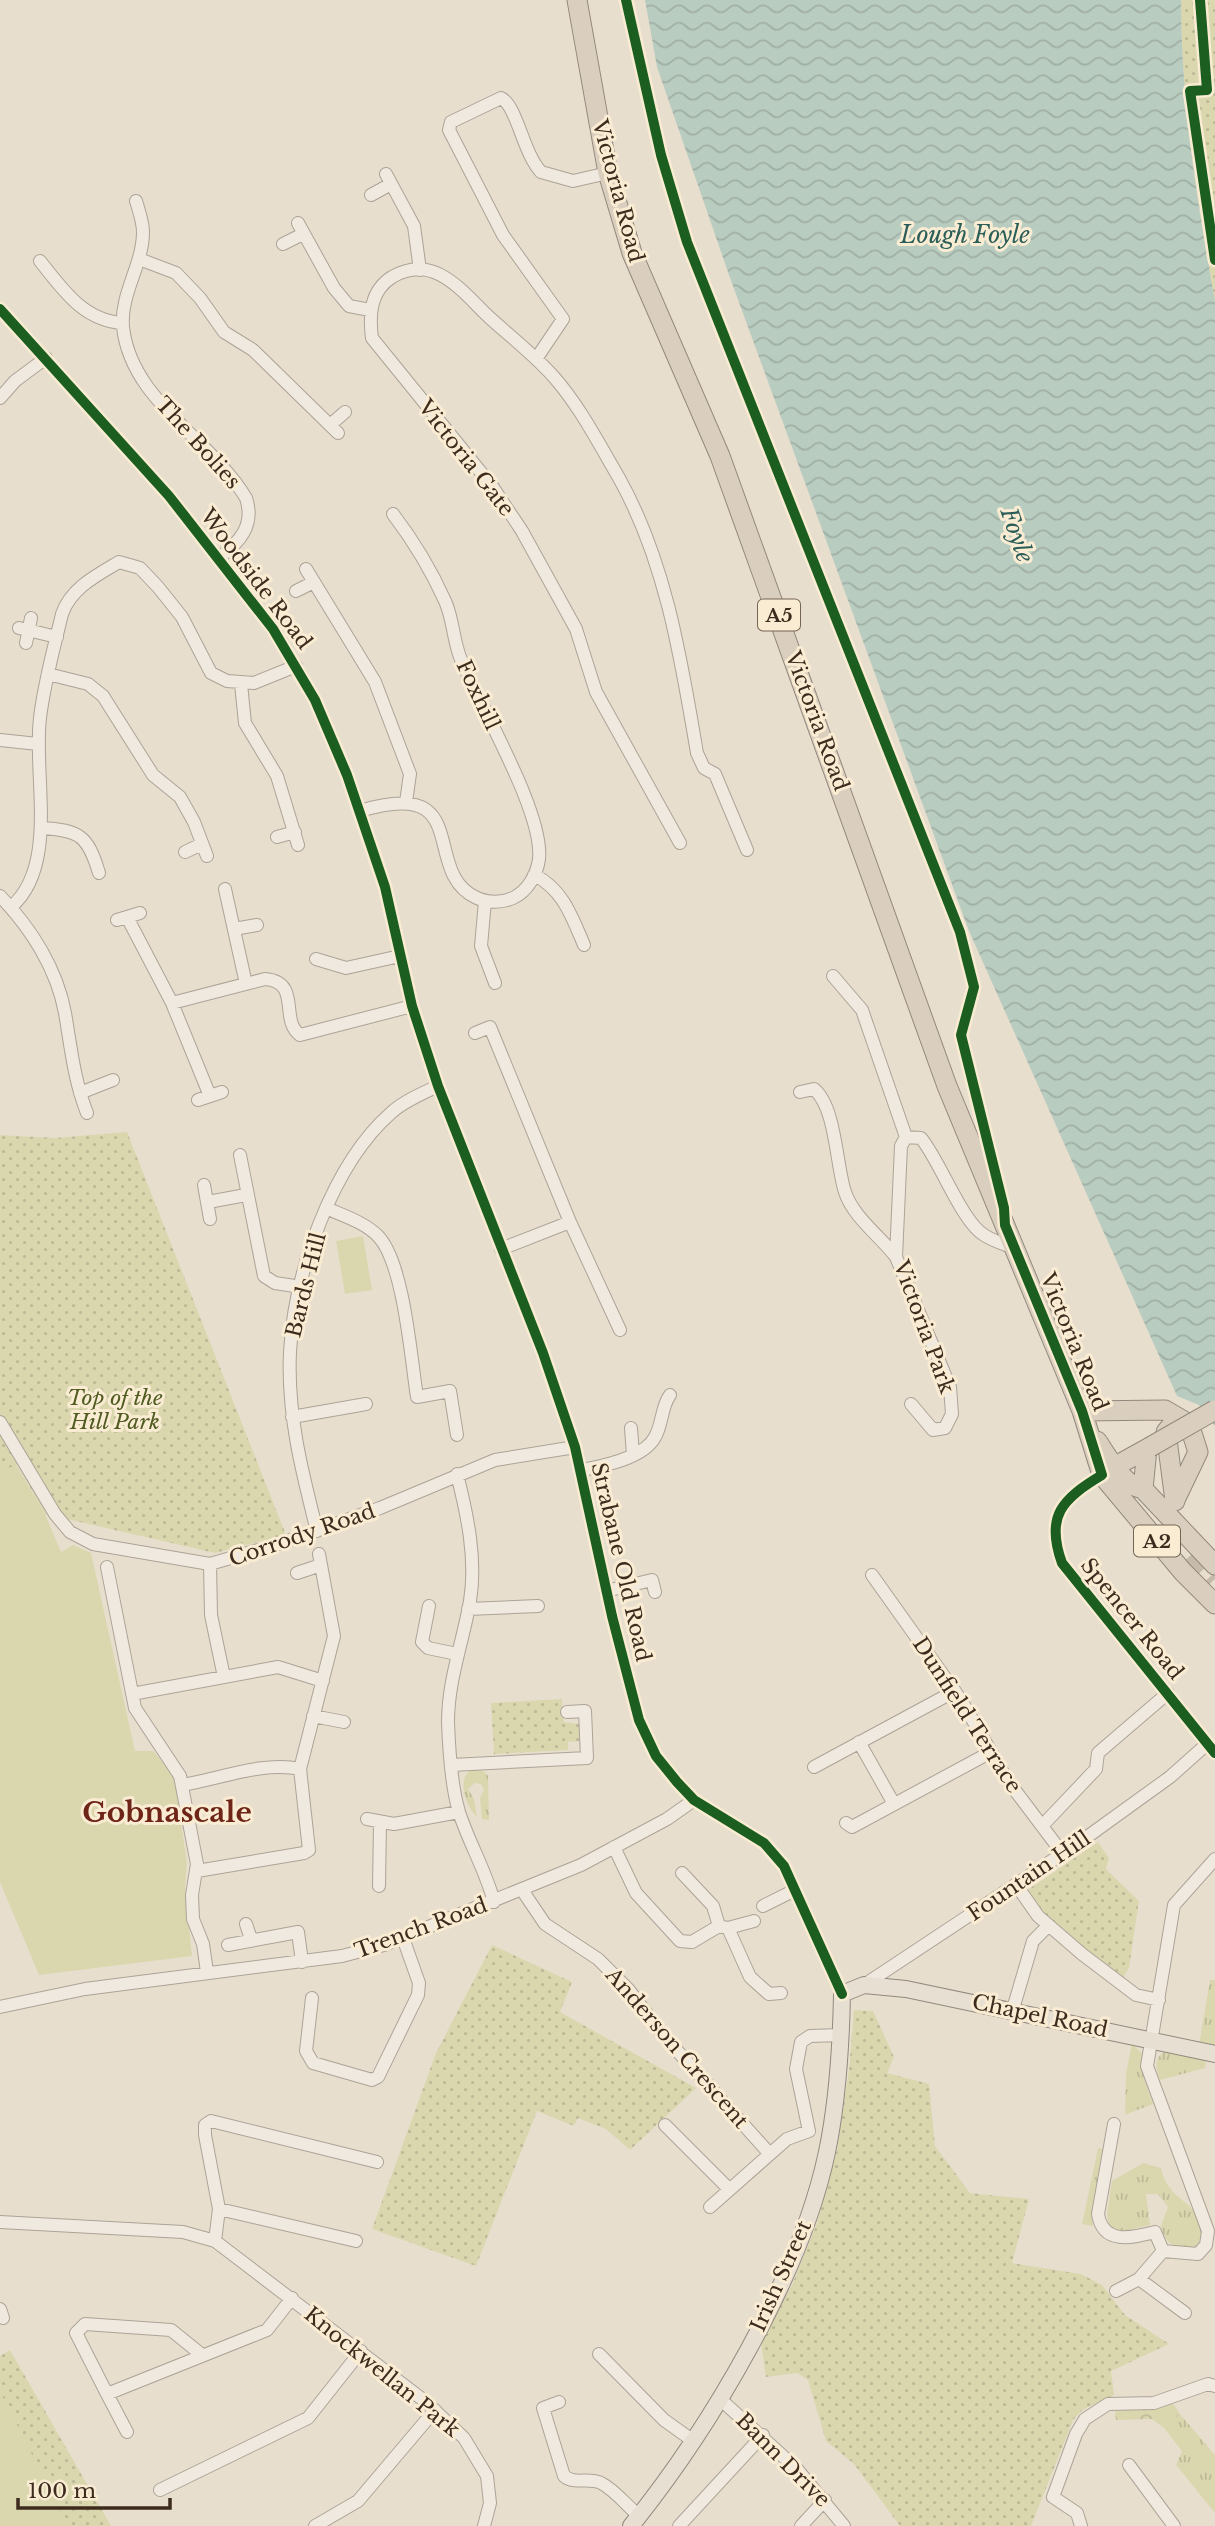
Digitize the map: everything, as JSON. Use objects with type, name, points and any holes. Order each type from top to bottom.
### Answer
[{"type":"highway","name":"Victoria Road","points":[[577,0],[608,173],[632,253],[720,456],[947,1086],[1108,1471]]},
{"type":"highway","points":[[1082,1411],[1166,1410],[1184,1419],[1166,1432],[1154,1446],[1143,1489]]},
{"type":"highway","points":[[1108,1471],[1215,1410]]},
{"type":"highway","points":[[1126,1411],[1146,1417],[1154,1446]]},
{"type":"highway","name":"A2","points":[[1154,1446],[1171,1453],[1175,1504],[1198,1452],[1191,1438],[1205,1413],[1184,1419]]},
{"type":"highway","points":[[1154,1446],[1180,1445],[1191,1438]]},
{"type":"highway","name":"A2","points":[[1108,1471],[1143,1489],[1215,1564]]},
{"type":"highway","name":"A2","points":[[1108,1471],[1183,1572],[1215,1604]]},
{"type":"main road","name":"Fountain Hill","points":[[842,1994],[864,1985]]},
{"type":"main road","name":"Chapel Road","points":[[864,1985],[899,1988],[1013,2009],[1215,2054]]},
{"type":"main road","name":"Irish Street","points":[[635,2521],[692,2440],[757,2332],[808,2219],[835,2106],[842,2035],[842,1994]]},
{"type":"street","points":[[536,359],[563,319],[503,235],[449,130],[451,122],[501,98],[512,108],[521,140],[541,172],[573,181],[608,173]]},
{"type":"street","points":[[371,195],[388,179],[414,226],[419,270]]},
{"type":"street","name":"The Bolies","points":[[136,201],[143,232],[123,323],[137,375],[246,498],[250,521],[243,537],[219,558]]},
{"type":"street","points":[[126,217],[140,215]]},
{"type":"street","points":[[283,244],[300,228],[334,288],[349,306],[370,310],[379,289],[390,278],[419,270],[450,278],[536,359],[568,395],[641,521],[671,617],[697,753],[704,768],[715,774],[747,850]]},
{"type":"street","points":[[139,259],[176,273],[200,298],[224,332],[253,350],[334,429],[345,412]]},
{"type":"street","points":[[36,278],[43,266],[86,314],[104,322],[123,323]]},
{"type":"street","name":"Woodside Road","points":[[0,309],[169,496],[273,629],[296,666],[331,736],[360,811],[385,887],[412,1006],[438,1086]]},
{"type":"street","name":"Victoria Gate","points":[[370,310],[372,338],[492,486],[522,531],[576,629],[596,692],[680,843]]},
{"type":"street","points":[[0,398],[15,381],[46,358]]},
{"type":"street","name":"Foxhill","points":[[401,516],[445,602],[459,656],[527,806],[537,840],[539,859],[534,875]]},
{"type":"street","points":[[11,907],[30,886],[41,828],[38,744],[48,674],[57,636],[66,601],[89,580],[119,562],[127,562],[140,568],[182,617],[203,663],[211,673],[242,684],[273,678],[296,666]]},
{"type":"street","points":[[306,569],[375,682],[410,774],[406,802]]},
{"type":"street","points":[[296,591],[314,582]]},
{"type":"street","points":[[26,630],[57,636]]},
{"type":"street","points":[[48,674],[88,684],[103,695],[153,775],[180,797],[204,850],[186,852]]},
{"type":"street","points":[[242,684],[245,723],[277,776],[297,839],[277,837]]},
{"type":"street","points":[[0,740],[38,744]]},
{"type":"street","points":[[360,811],[380,804],[406,802],[427,811],[442,829],[452,873],[465,892],[485,901],[513,898],[526,889],[534,875],[555,888],[566,905],[583,945]]},
{"type":"street","points":[[41,828],[65,829],[81,836],[92,847],[101,868]]},
{"type":"street","points":[[225,889],[246,984]]},
{"type":"street","points":[[0,896],[30,931],[47,962],[64,1010],[70,1058],[87,1113]]},
{"type":"street","points":[[485,901],[481,946],[495,982]]},
{"type":"street","points":[[141,913],[122,918],[172,1003],[210,1096]]},
{"type":"street","points":[[234,929],[257,925]]},
{"type":"street","points":[[316,959],[346,968],[400,956]]},
{"type":"street","name":"Victoria Park","points":[[833,976],[862,1010],[906,1137],[901,1146],[896,1257],[950,1387],[952,1414],[945,1428],[933,1430],[911,1404]]},
{"type":"street","points":[[172,1003],[265,979],[281,983],[294,1028],[300,1035],[412,1006]]},
{"type":"street","points":[[475,1033],[490,1027],[570,1222],[620,1330]]},
{"type":"street","points":[[79,1093],[113,1080]]},
{"type":"street","name":"Bards Hill","points":[[317,1531],[298,1456],[292,1418],[290,1354],[300,1287],[326,1208],[365,1140],[393,1111],[438,1086]]},
{"type":"street","name":"Strabane Old Road","points":[[438,1086],[543,1353],[575,1447],[606,1591],[639,1720],[656,1756],[694,1800],[774,1852],[842,1994]]},
{"type":"street","points":[[800,1093],[814,1089],[823,1097],[845,1193],[862,1219],[896,1257]]},
{"type":"street","points":[[906,1137],[920,1138],[932,1152],[965,1213],[982,1234],[1014,1248]]},
{"type":"street","points":[[240,1155],[264,1276],[275,1283],[300,1287]]},
{"type":"street","points":[[204,1185],[211,1219]]},
{"type":"street","points":[[208,1202],[246,1195]]},
{"type":"street","points":[[326,1208],[368,1227],[380,1238],[399,1283],[417,1397],[450,1391],[457,1434]]},
{"type":"street","points":[[501,1249],[570,1222]]},
{"type":"street","points":[[582,1471],[647,1449],[656,1436],[664,1404],[670,1395]]},
{"type":"street","points":[[292,1418],[366,1404]]},
{"type":"street","name":"Corrody Road","points":[[0,1422],[55,1514],[70,1532],[93,1544],[210,1564],[317,1531],[393,1503],[495,1460],[575,1447]]},
{"type":"street","points":[[631,1428],[633,1455]]},
{"type":"street","name":"Spencer Road","points":[[1108,1471],[1070,1496],[1058,1512],[1054,1531],[1056,1547],[1062,1563],[1211,1748]]},
{"type":"street","points":[[457,1474],[471,1540],[468,1609],[449,1703],[452,1765],[459,1812],[486,1873],[494,1902]]},
{"type":"street","points":[[197,1871],[309,1850],[300,1769],[334,1636],[320,1560],[297,1573]]},
{"type":"street","points":[[210,1564],[211,1615],[224,1677]]},
{"type":"street","points":[[107,1567],[135,1708],[175,1768],[182,1785],[197,1871],[191,1908],[208,1972]]},
{"type":"street","name":"Dunfield Terrace","points":[[872,1575],[955,1691],[1008,1781],[1063,1854]]},
{"type":"street","points":[[606,1591],[652,1580],[655,1592]]},
{"type":"street","points":[[110,1583],[124,1581]]},
{"type":"street","points":[[468,1609],[538,1605]]},
{"type":"street","points":[[429,1606],[422,1642],[428,1648],[457,1654]]},
{"type":"street","points":[[132,1694],[278,1667],[323,1681]]},
{"type":"street","points":[[814,1767],[955,1691]]},
{"type":"street","points":[[1042,1826],[1096,1769],[1098,1753],[1168,1692]]},
{"type":"street","points":[[452,1765],[587,1758],[585,1711],[567,1712]]},
{"type":"street","points":[[313,1717],[344,1722]]},
{"type":"street","points":[[859,1742],[894,1804]]},
{"type":"street","name":"Fountain Hill","points":[[864,1985],[1017,1886],[1211,1748]]},
{"type":"street","points":[[846,1823],[852,1827],[991,1752]]},
{"type":"street","points":[[182,1785],[268,1768],[287,1766],[300,1769]]},
{"type":"street","name":"Trench Road","points":[[0,2007],[85,1989],[342,1956],[403,1938],[581,1866],[667,1819],[694,1800]]},
{"type":"street","points":[[379,1886],[374,1821],[404,1823],[459,1812]]},
{"type":"street","points":[[614,1847],[636,1893],[680,1941],[692,1942],[724,1927],[754,1922]]},
{"type":"street","points":[[1164,2251],[1198,2254],[1206,2245],[1208,2231],[1147,2066],[1174,1905],[1215,1859]]},
{"type":"street","points":[[682,1873],[713,1906],[750,1977],[769,1994],[781,1993]]},
{"type":"street","points":[[1017,1886],[1048,1926],[1136,1995],[1159,2000]]},
{"type":"street","name":"Anderson Crescent","points":[[522,1890],[545,1924],[598,1959],[629,1990],[663,2035],[769,2153]]},
{"type":"street","points":[[763,1906],[795,1891]]},
{"type":"street","points":[[246,1924],[251,1939]]},
{"type":"street","points":[[1013,2009],[1033,1941],[1048,1926]]},
{"type":"street","points":[[228,1945],[298,1932],[302,1962]]},
{"type":"street","points":[[312,1998],[306,2052],[313,2063],[372,2080],[378,2077],[418,1995],[419,1983],[403,1938]]},
{"type":"street","points":[[896,1962],[899,1988]]},
{"type":"street","points":[[710,2207],[728,2188],[787,2139],[809,2130],[796,2069],[801,2042],[810,2036],[842,2035]]},
{"type":"street","points":[[215,2241],[219,2209],[205,2135],[205,2125],[211,2121],[377,2162]]},
{"type":"street","points":[[1114,2124],[1098,2214],[1100,2225],[1106,2233],[1120,2238],[1155,2232],[1164,2251]]},
{"type":"street","points":[[665,2125],[728,2188]]},
{"type":"street","points":[[219,2209],[356,2241]]},
{"type":"street","name":"Knockwellan Park","points":[[0,2222],[183,2232],[215,2241],[361,2351],[435,2410],[464,2438],[487,2476],[490,2503],[484,2526]]},
{"type":"street","points":[[1116,2291],[1139,2279],[1164,2251]]},
{"type":"street","points":[[1139,2279],[1185,2313]]},
{"type":"street","name":"Knockwellan Park","points":[[107,2394],[267,2330],[292,2298]]},
{"type":"street","points":[[127,2432],[76,2333],[80,2326],[171,2330],[202,2355]]},
{"type":"street","points":[[160,2490],[308,2418],[361,2351]]},
{"type":"street","points":[[599,2354],[664,2420],[692,2440]]},
{"type":"street","points":[[1081,2526],[1077,2513],[1053,2497],[1076,2434],[1085,2418],[1108,2404],[1154,2403],[1208,2384],[1215,2386]]},
{"type":"street","name":"Bann Drive","points":[[719,2398],[763,2435],[825,2500],[845,2526]]},
{"type":"street","points":[[559,2402],[543,2408],[564,2476],[573,2481],[593,2480],[603,2484],[635,2521]]},
{"type":"street","points":[[315,2526],[358,2501],[435,2410]]},
{"type":"street","points":[[679,2526],[763,2435]]},
{"type":"street","points":[[1129,2465],[1174,2526]]},
{"type":"street","points":[[801,2526],[825,2500]]},
{"type":"green space","points":[[1181,0],[1215,0],[1215,301],[1191,151]]},
{"type":"green space","name":"Top of the Hill Park","points":[[127,1132],[286,1535],[215,1553],[45,1514],[17,1465],[0,1472],[0,1135],[55,1138]]},
{"type":"green space","points":[[363,1236],[372,1290],[345,1294],[336,1241]]},
{"type":"green space","points":[[16,1465],[45,1514],[61,1552],[73,1545],[91,1553],[135,1751],[153,1751],[174,1776],[187,1863],[185,1886],[192,1956],[39,1975],[0,1882],[0,1472]]},
{"type":"green space","points":[[562,1699],[564,1722],[579,1724],[582,1741],[568,1742],[568,1750],[494,1754],[491,1703]]},
{"type":"green space","points":[[473,1769],[483,1771],[488,1776],[489,1820],[482,1819],[480,1798],[484,1790],[481,1784],[475,1783],[468,1789],[474,1799],[477,1817],[466,1800],[464,1778]]},
{"type":"green space","points":[[1098,1842],[1109,1858],[1106,1869],[1139,1901],[1129,1968],[1122,1979],[1077,1944],[1027,1897],[1029,1889]]},
{"type":"green space","points":[[492,1945],[572,1982],[560,2012],[696,2088],[630,2150],[606,2129],[578,2118],[574,2126],[537,2111],[476,2266],[372,2229],[436,2053]]},
{"type":"green space","points":[[1210,1980],[1215,1980],[1215,2048],[1199,2045]]},
{"type":"green space","points":[[854,2010],[873,2011],[894,2057],[887,2073],[929,2084],[935,2146],[970,2193],[1029,2199],[1012,2263],[1081,2274],[1102,2285],[1125,2315],[1169,2344],[1111,2371],[1114,2395],[1082,2410],[1073,2420],[1031,2526],[900,2526],[854,2464],[826,2441],[808,2380],[797,2373],[766,2377],[761,2343],[792,2285],[817,2223],[837,2150],[849,2070]]},
{"type":"green space","points":[[1132,2043],[1142,2054],[1143,2076],[1153,2104],[1125,2115],[1126,2074]]},
{"type":"green space","points":[[1167,2050],[1206,2059],[1205,2068],[1160,2080],[1157,2063]]},
{"type":"green space","points":[[1098,2148],[1103,2149],[1092,2211],[1093,2226],[1082,2224]]},
{"type":"green space","points":[[1143,2163],[1161,2168],[1173,2192],[1194,2210],[1199,2218],[1201,2236],[1196,2249],[1178,2247],[1166,2238],[1161,2226],[1168,2207],[1158,2194],[1146,2194],[1150,2225],[1120,2232],[1109,2227],[1107,2214],[1112,2181]]},
{"type":"green space","points":[[10,2350],[111,2526],[0,2526],[0,2356]]},
{"type":"green space","points":[[0,2391],[68,2526],[0,2526]]},
{"type":"green space","points":[[1172,2402],[1180,2414],[1164,2428],[1152,2419],[1116,2420],[1115,2411],[1156,2408]]},
{"type":"green space","points":[[1180,2414],[1215,2455],[1215,2513],[1176,2465],[1182,2451],[1164,2428]]},
{"type":"water","name":"Lough Foyle","points":[[645,0],[1181,0],[1191,151],[1215,301],[1215,1426],[1199,1405],[1177,1396],[969,931],[729,275],[657,67]]},
{"type":"tunnel","points":[[1192,1554],[1215,1579]]},
{"type":"cycle path","points":[[626,0],[661,155],[687,242],[960,932],[974,987],[961,1035],[1004,1208],[1005,1225],[1082,1411],[1102,1475],[1076,1492],[1061,1510],[1055,1533],[1062,1563],[1215,1753]]},
{"type":"cycle path","points":[[1200,0],[1207,90],[1190,91],[1215,260]]},
{"type":"cycle path","points":[[0,309],[169,496],[273,629],[315,700],[347,775],[385,887],[412,1006],[438,1086],[543,1353],[575,1447],[612,1616],[639,1720],[656,1756],[694,1800],[764,1843],[784,1866],[842,1994]]},
{"type":"district","name":"Gobnascale","points":[[167,1812]]},
{"type":"water label","name":"Foyle","points":[[1017,535]]}]
